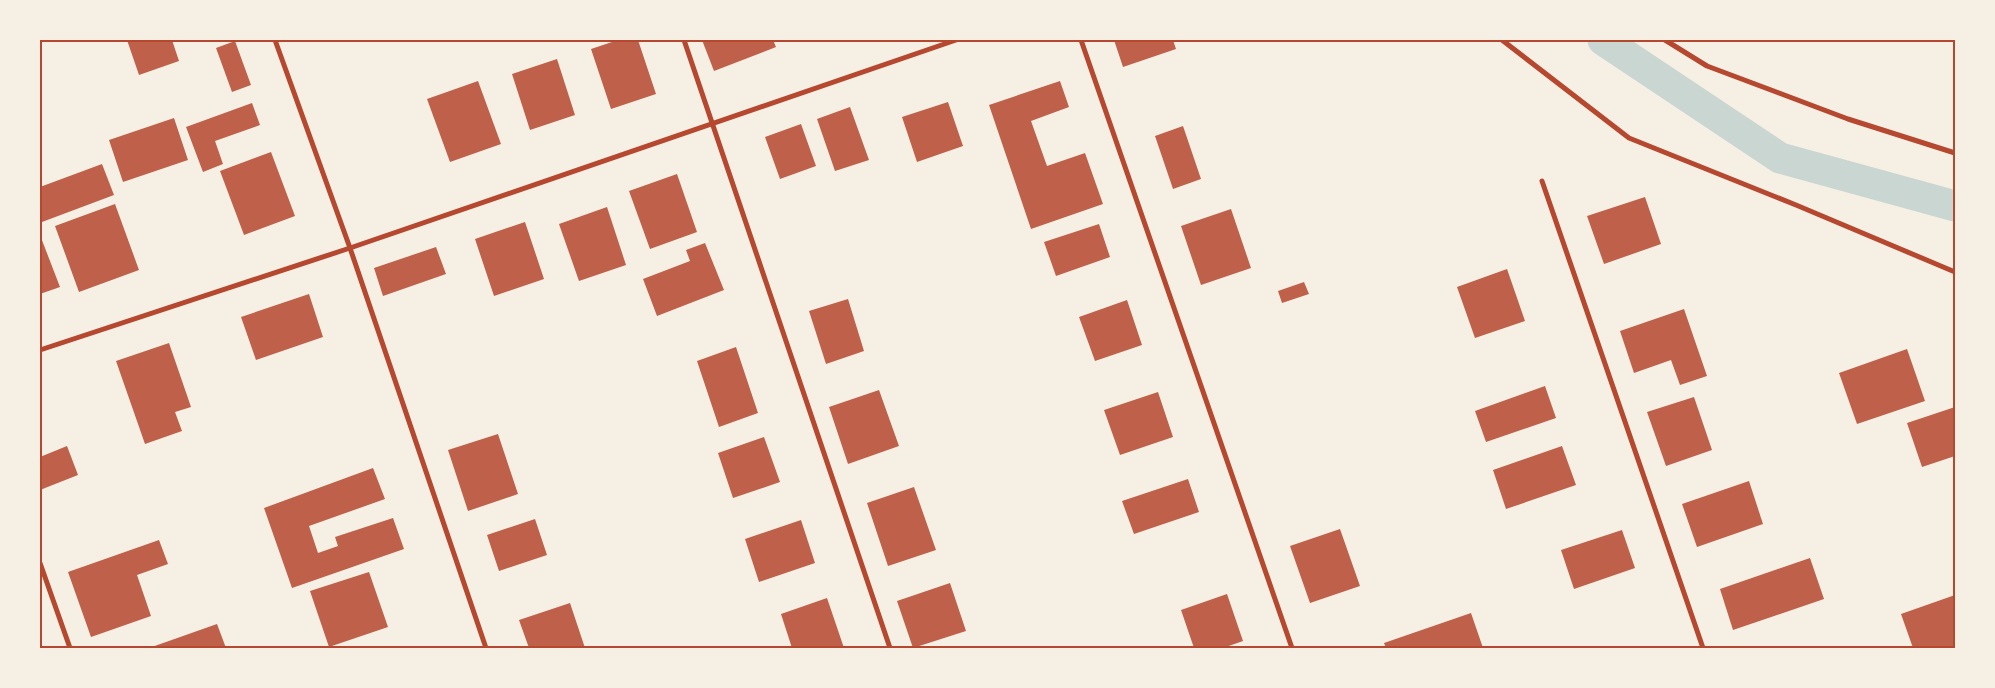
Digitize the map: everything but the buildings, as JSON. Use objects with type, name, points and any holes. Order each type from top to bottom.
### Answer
[{"type":"street","points":[[275,40],[350,248],[486,648]]},
{"type":"street","points":[[684,40],[890,648]]},
{"type":"street","points":[[40,350],[350,248],[956,40]]},
{"type":"street","points":[[1081,40],[1292,648]]},
{"type":"street","points":[[1502,40],[1629,138],[1796,205],[1955,272]]},
{"type":"street","points":[[1665,40],[1707,66],[1848,119],[1955,153]]},
{"type":"street","points":[[1542,181],[1703,648]]},
{"type":"street","points":[[40,563],[70,648]]},
{"type":"waterway","points":[[1603,40],[1780,158],[1955,206]]}]
